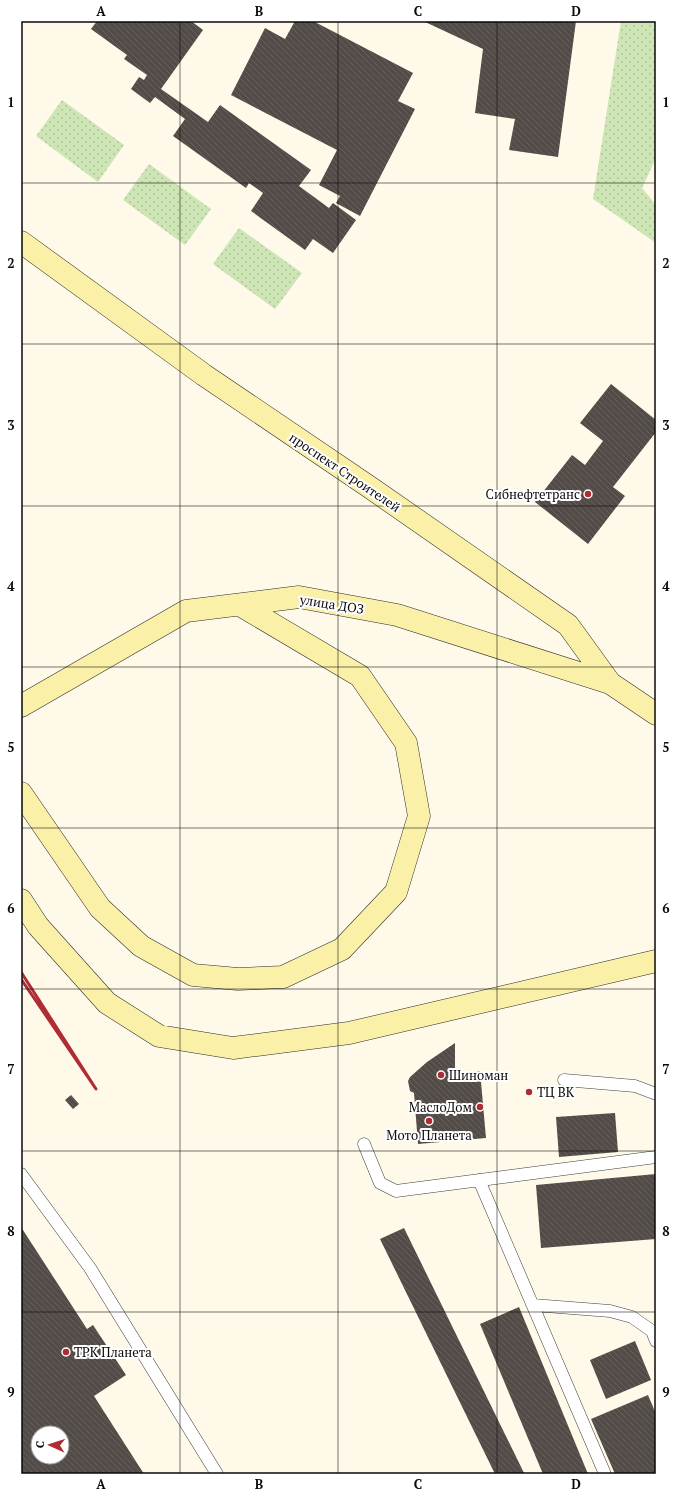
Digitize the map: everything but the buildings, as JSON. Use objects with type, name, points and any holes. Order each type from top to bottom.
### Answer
[{"type":"main road","name":"проспект Строителей","points":[[21,242],[204,376],[368,486],[568,625],[610,683],[656,714]]},
{"type":"main road","name":"улица ДОЗ","points":[[24,704],[186,611],[299,597],[397,615],[610,683]]},
{"type":"main road","points":[[21,793],[100,908],[141,946],[193,975],[238,979],[283,977],[342,949],[396,892],[419,816],[406,743],[360,676],[240,605]]},
{"type":"main road","points":[[21,900],[38,926],[107,1003],[159,1036],[233,1048],[349,1033],[656,961]]},
{"type":"lane","points":[[564,1080],[635,1086],[656,1094]]},
{"type":"lane","points":[[364,1144],[380,1183],[396,1191],[656,1157]]},
{"type":"lane","points":[[21,1174],[90,1268],[217,1474]]},
{"type":"lane","points":[[479,1180],[605,1474]]},
{"type":"lane","points":[[533,1305],[610,1311],[632,1317],[652,1331],[656,1341]]},
{"type":"green space","points":[[621,21],[656,21],[656,158],[642,188],[656,205],[656,243],[593,199]]},
{"type":"green space","points":[[62,100],[124,145],[98,182],[36,136]]},
{"type":"green space","points":[[149,164],[211,209],[185,245],[123,200]]},
{"type":"green space","points":[[239,228],[302,273],[275,309],[213,264]]},
{"type":"railway","points":[[21,972],[96,1089],[21,979]]},
{"type":"place","name":"Сибнефтетранс","points":[[588,494]]},
{"type":"place","name":"Шиноман","points":[[441,1075]]},
{"type":"place","name":"ТЦ ВК","points":[[529,1092]]},
{"type":"place","name":"МаслоДом","points":[[480,1107]]},
{"type":"place","name":"Мото Планета","points":[[429,1121]]},
{"type":"place","name":"ТРК Планета","points":[[66,1352]]}]
